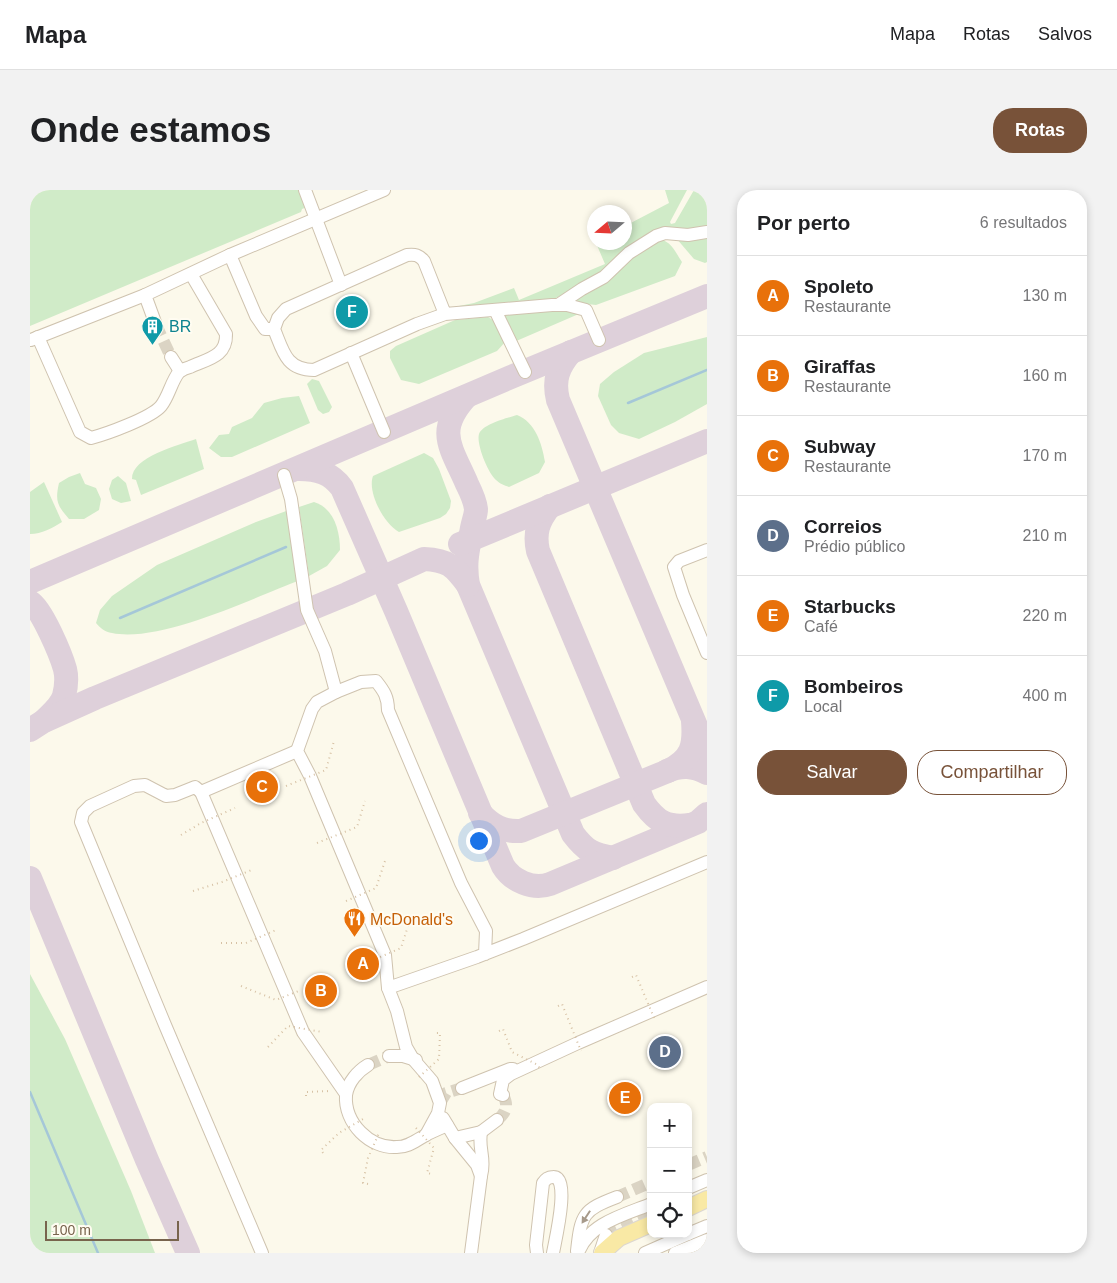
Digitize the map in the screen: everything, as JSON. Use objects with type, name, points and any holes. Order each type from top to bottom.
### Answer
[{"type":"main road","points":[[692,1206],[707,1199]]},
{"type":"main road","points":[[601,1253],[619,1238],[647,1226]]},
{"type":"street","points":[[304,190],[341,285]]},
{"type":"street","points":[[191,274],[226,334],[226,342],[223,349],[218,354],[180,371],[162,404],[155,412],[101,436],[91,438],[85,436],[80,432],[34,338],[145,295],[230,255],[384,190]]},
{"type":"street","points":[[558,305],[604,277],[629,253],[656,236],[665,233],[688,235],[707,232]]},
{"type":"street","points":[[444,314],[424,261],[415,254],[407,255],[286,309],[278,318],[274,329],[285,357],[295,367],[304,370],[314,370],[444,314],[504,308],[567,305],[586,310],[599,340]]},
{"type":"street","points":[[230,255],[256,316],[266,329],[274,329]]},
{"type":"street","points":[[145,295],[156,324]]},
{"type":"street","points":[[495,310],[525,372]]},
{"type":"street","points":[[351,353],[384,432]]},
{"type":"street","points":[[170,357],[180,371]]},
{"type":"street","points":[[284,475],[291,499],[307,610],[325,651],[336,692]]},
{"type":"street","points":[[707,550],[679,561],[674,567],[683,595],[707,653]]},
{"type":"street","points":[[443,1098],[406,1047],[397,1011],[388,988],[384,955],[310,776],[297,752],[312,709],[317,702],[336,692],[368,681],[376,681],[384,691],[388,698],[388,710],[460,883],[486,931],[485,954]]},
{"type":"street","points":[[202,792],[297,752]]},
{"type":"street","points":[[262,1253],[81,822],[83,813],[90,806],[134,786],[145,785],[166,796],[175,795],[195,787],[202,792],[300,1027],[346,1094],[348,1108],[358,1122],[363,1135],[377,1138],[387,1147],[399,1148],[411,1144],[438,1113],[443,1098]]},
{"type":"street","points":[[388,988],[485,954],[707,862]]},
{"type":"street","points":[[519,1070],[510,1068],[468,1086],[492,1088],[501,1095],[505,1077],[519,1070],[536,1066],[653,1015],[707,987]]},
{"type":"street","points":[[389,1056],[403,1056],[413,1059],[429,1068],[443,1085],[441,1113],[455,1138],[477,1165],[481,1176]]},
{"type":"street","points":[[346,1094],[356,1074],[368,1064]]},
{"type":"street","points":[[455,1138],[481,1132],[497,1120]]},
{"type":"street","points":[[422,1133],[447,1125]]},
{"type":"street","points":[[471,1253],[484,1165],[479,1143],[481,1132]]},
{"type":"street","points":[[537,1253],[536,1245],[544,1183],[547,1178],[552,1177],[560,1180],[562,1195],[553,1253]]},
{"type":"street","points":[[692,1186],[707,1180]]},
{"type":"street","points":[[577,1253],[579,1227],[588,1212],[594,1206],[617,1197]]},
{"type":"street","points":[[577,1253],[584,1241],[598,1228],[647,1206]]},
{"type":"street","points":[[692,1232],[707,1226]]},
{"type":"street","points":[[601,1253],[606,1235]]},
{"type":"street","points":[[645,1253],[679,1238]]},
{"type":"street","points":[[675,1253],[707,1240]]},
{"type":"path","points":[[286,786],[326,770],[334,741]]},
{"type":"path","points":[[317,843],[357,827],[365,801]]},
{"type":"path","points":[[181,835],[235,808]]},
{"type":"path","points":[[346,901],[376,888],[385,861]]},
{"type":"path","points":[[193,891],[237,877],[254,869]]},
{"type":"path","points":[[371,961],[401,948],[410,920]]},
{"type":"path","points":[[221,943],[246,943],[276,930]]},
{"type":"path","points":[[632,977],[636,975],[653,1015]]},
{"type":"path","points":[[241,986],[276,1000],[301,990]]},
{"type":"path","points":[[558,1006],[562,1004],[580,1047]]},
{"type":"path","points":[[268,1047],[288,1026],[322,1032]]},
{"type":"path","points":[[499,1031],[503,1029],[512,1052],[536,1066]]},
{"type":"path","points":[[419,1077],[439,1058],[440,1033],[436,1033]]},
{"type":"path","points":[[306,1096],[306,1092],[331,1091],[346,1094]]},
{"type":"path","points":[[323,1153],[321,1150],[339,1133],[358,1122]]},
{"type":"path","points":[[422,1133],[434,1148],[427,1173],[432,1174]]},
{"type":"path","points":[[368,1184],[362,1182],[368,1158],[377,1138]]},
{"type":"green space","points":[[30,190],[300,190],[307,207],[302,209],[301,212],[30,326]]},
{"type":"green space","points":[[665,190],[687,190],[670,222],[671,224],[675,223],[694,190],[707,190],[707,229],[671,230],[552,300],[449,308],[474,303],[514,288],[519,300],[605,264],[599,250],[632,250],[632,222],[669,203]]},
{"type":"green space","points":[[707,236],[707,262],[705,263],[694,259],[676,238]]},
{"type":"green space","points":[[660,239],[671,245],[682,262],[675,276],[596,305],[570,302],[635,255]]},
{"type":"green space","points":[[552,309],[581,313],[514,342],[501,313]]},
{"type":"green space","points":[[488,317],[498,323],[506,341],[497,351],[419,384],[401,380],[390,358],[390,351],[396,346],[455,320]]},
{"type":"green space","points":[[707,337],[707,404],[639,439],[619,433],[611,425],[598,396],[600,384],[614,372],[644,353]]},
{"type":"green space","points":[[312,379],[319,381],[332,407],[329,412],[323,414],[318,410],[307,384]]},
{"type":"green space","points":[[299,396],[310,423],[232,457],[221,457],[209,448],[219,435],[229,434],[232,427],[252,418],[264,403]]},
{"type":"green space","points":[[517,415],[529,423],[537,434],[545,462],[539,473],[509,487],[498,481],[490,471],[483,458],[479,444],[479,434],[481,430],[490,424]]},
{"type":"green space","points":[[196,439],[204,469],[141,495],[136,480],[132,479],[134,471],[139,464],[168,448]]},
{"type":"green space","points":[[424,453],[433,458],[439,469],[451,501],[450,508],[440,518],[399,532],[393,528],[378,507],[372,490],[373,476]]},
{"type":"green space","points":[[80,473],[85,484],[96,488],[101,499],[99,510],[84,519],[69,519],[58,503],[59,483]]},
{"type":"green space","points":[[118,476],[126,483],[131,501],[121,503],[112,499],[109,489],[112,480]]},
{"type":"green space","points":[[44,482],[62,522],[43,532],[30,534],[30,492]]},
{"type":"green space","points":[[314,502],[321,505],[331,515],[339,535],[340,550],[327,566],[309,576],[299,507]]},
{"type":"green space","points":[[289,510],[300,580],[206,617],[155,631],[132,634],[112,633],[103,630],[96,623],[100,610],[112,596],[157,565],[256,522]]},
{"type":"green space","points":[[30,974],[65,1039],[131,1191],[155,1253],[30,1253]]},
{"type":"waterway","points":[[628,403],[707,370]]},
{"type":"waterway","points":[[120,618],[286,547]]},
{"type":"waterway","points":[[30,1092],[98,1253]]},
{"type":"taxiway","points":[[30,582],[511,377],[707,296]]},
{"type":"taxiway","points":[[571,352],[563,363],[556,380],[558,400],[707,752]]},
{"type":"taxiway","points":[[466,397],[456,409],[448,430],[451,449],[473,496],[476,509],[467,556],[468,585],[573,834],[590,851],[613,858]]},
{"type":"taxiway","points":[[460,544],[707,441]]},
{"type":"taxiway","points":[[299,469],[312,470],[329,475],[342,488],[503,866],[512,876],[530,885],[543,886],[550,884],[698,822],[707,814]]},
{"type":"taxiway","points":[[550,506],[538,527],[536,538],[538,551],[644,804],[653,815],[663,822],[675,826],[690,825]]},
{"type":"taxiway","points":[[30,730],[44,721],[95,698],[347,594],[424,559],[450,565],[468,585]]},
{"type":"taxiway","points":[[30,602],[40,613],[60,654],[66,672],[63,700],[45,720]]},
{"type":"taxiway","points":[[480,813],[498,827],[521,831],[668,771],[682,762],[690,751],[693,738],[693,721]]},
{"type":"taxiway","points":[[667,771],[687,767],[707,773]]},
{"type":"taxiway","points":[[30,878],[147,1160],[188,1253]]},
{"type":"tunnel","points":[[156,325],[171,357]]},
{"type":"tunnel","points":[[368,1065],[389,1056]]},
{"type":"tunnel","points":[[440,1103],[446,1093],[462,1088]]},
{"type":"tunnel","points":[[497,1120],[506,1109],[503,1095]]},
{"type":"tunnel","points":[[692,1163],[707,1157]]},
{"type":"tunnel","points":[[617,1197],[647,1184]]},
{"type":"tunnel","points":[[606,1235],[647,1217]]},
{"type":"place","name":"Bombeiros","points":[[352,312]]},
{"type":"place","name":"BR","points":[[153,345]]},
{"type":"place","name":"Subway","points":[[262,787]]},
{"type":"place","name":"McDonald's","points":[[354,938]]},
{"type":"place","name":"Spoleto","points":[[363,964]]},
{"type":"place","name":"Giraffas","points":[[321,991]]},
{"type":"place","name":"Correios","points":[[665,1052]]},
{"type":"place","name":"Starbucks","points":[[625,1098]]}]
